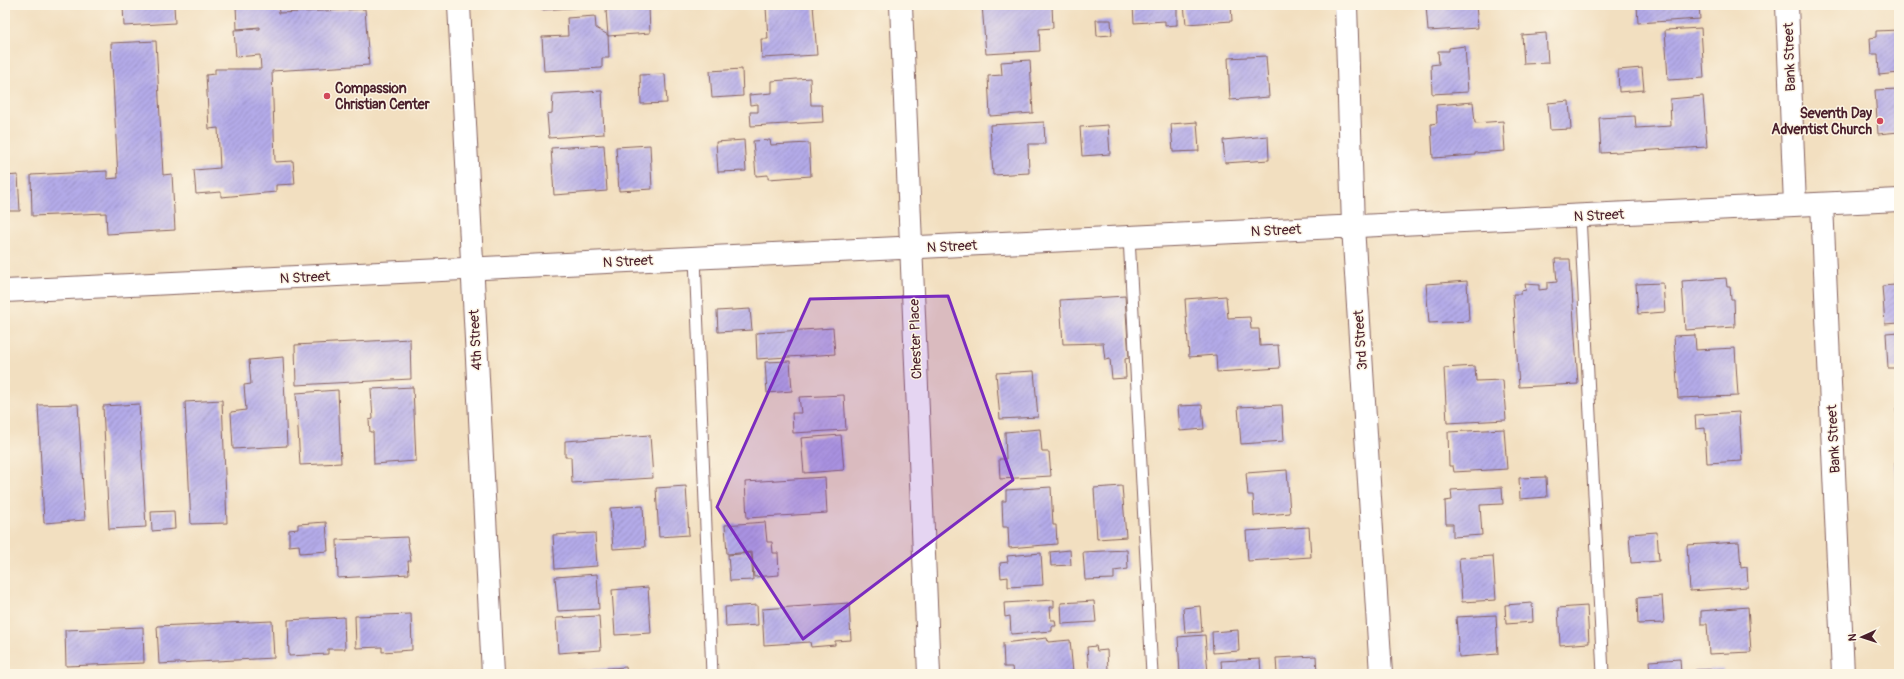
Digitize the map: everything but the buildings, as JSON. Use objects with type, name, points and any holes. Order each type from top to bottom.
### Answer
[{"type":"street","name":"4th Street","points":[[459,5],[471,269],[493,674]]},
{"type":"street","name":"Chester Place","points":[[901,5],[929,674]]},
{"type":"street","name":"3rd Street","points":[[1346,5],[1353,226],[1381,674]]},
{"type":"street","name":"Bank Street","points":[[1787,5],[1795,205]]},
{"type":"street","name":"N Street","points":[[5,291],[1899,200]]},
{"type":"street","name":"Bank Street","points":[[1822,204],[1843,674]]},
{"type":"lane","points":[[1580,215],[1603,674]]},
{"type":"lane","points":[[1129,237],[1152,674]]},
{"type":"lane","points":[[695,258],[712,674]]},
{"type":"highlighted area","points":[[948,296],[1013,480],[803,639],[717,507],[810,299]]},
{"type":"place","name":"Compassion Christian Center","points":[[327,96]]},
{"type":"place","name":"Seventh Day Adventist Church","points":[[1880,121]]}]
